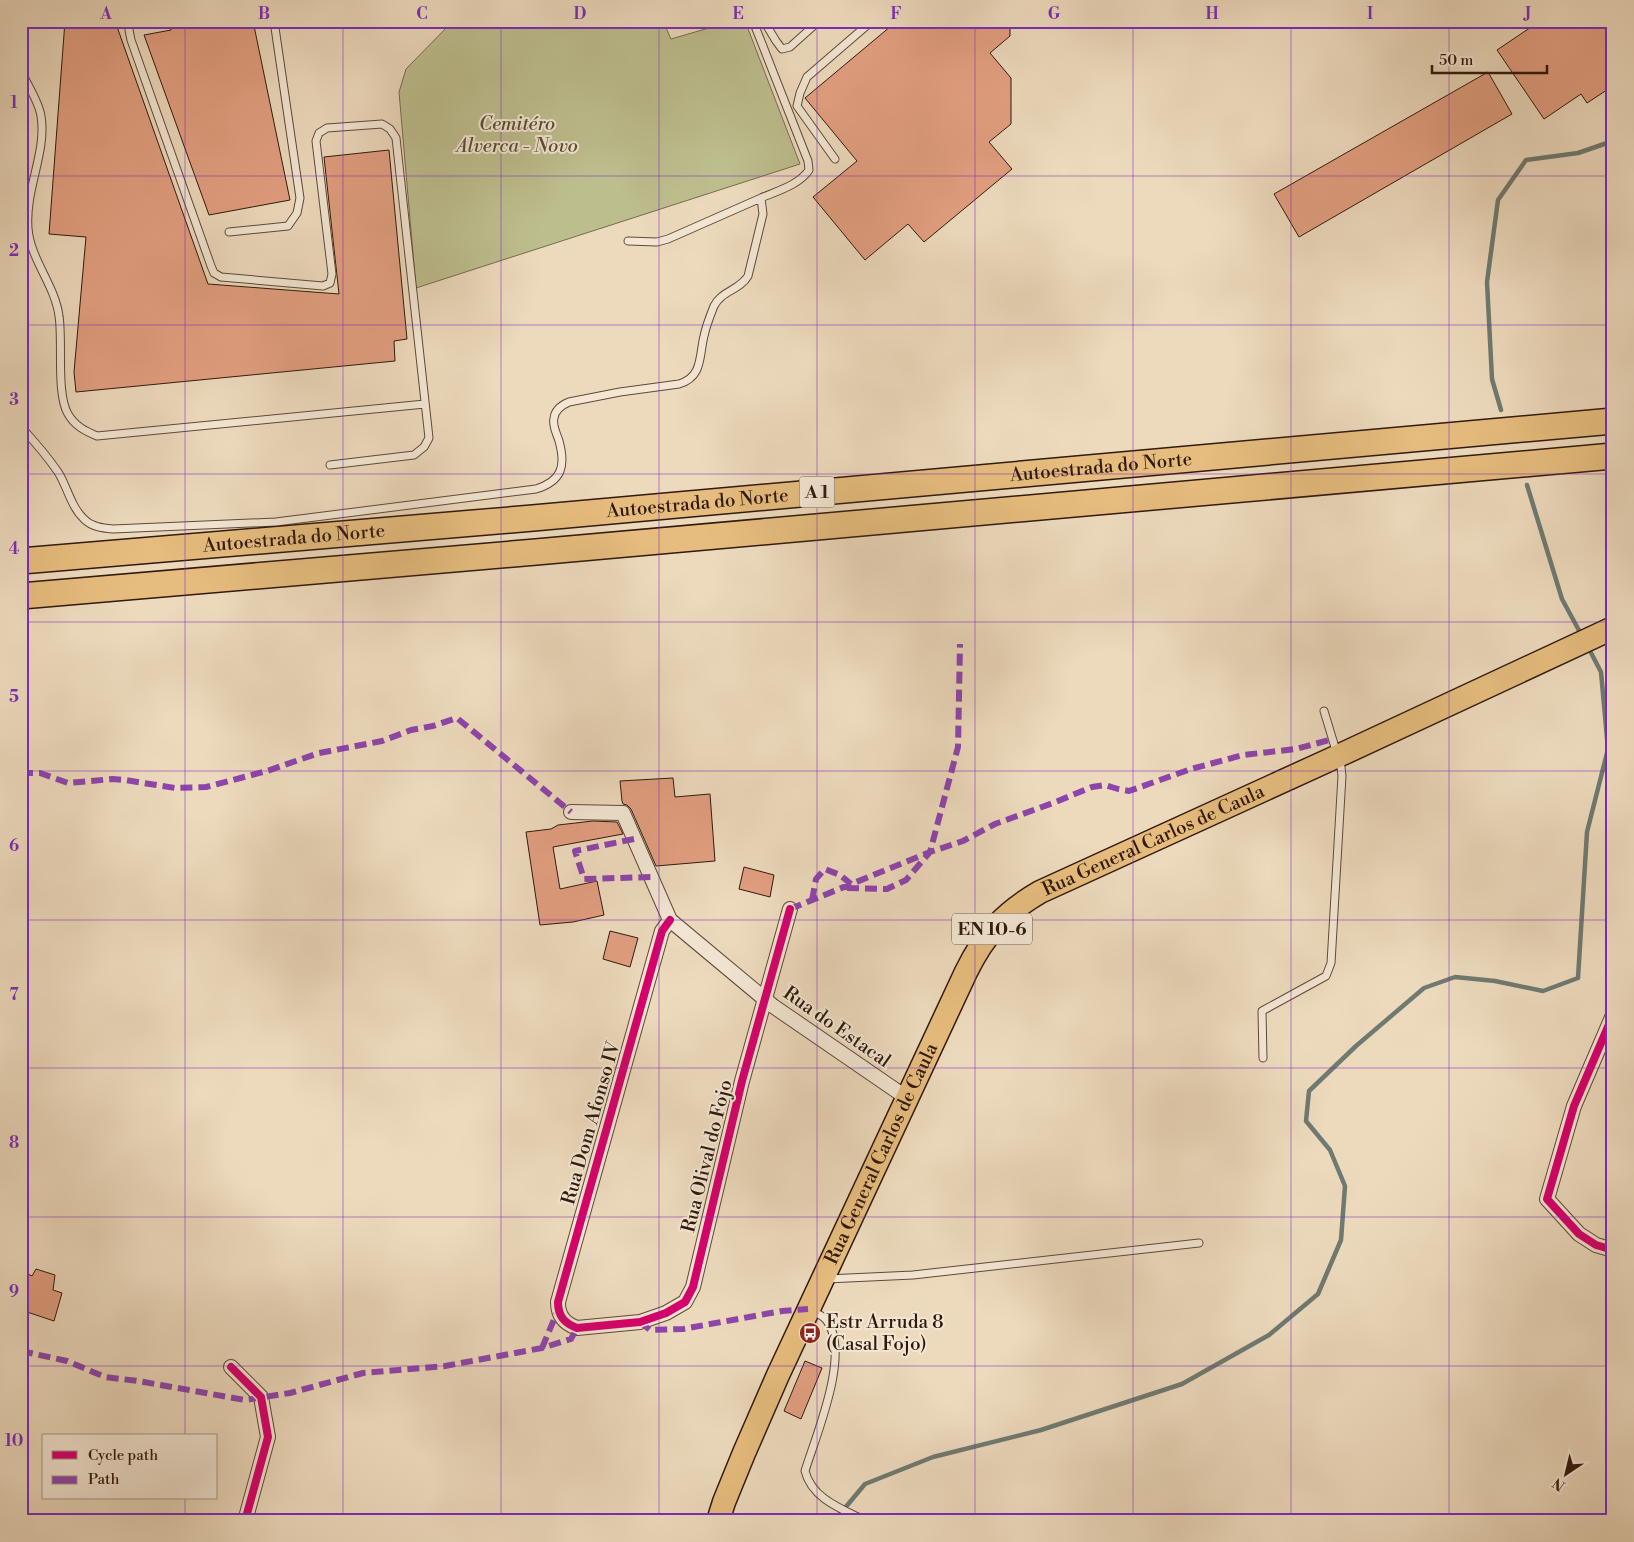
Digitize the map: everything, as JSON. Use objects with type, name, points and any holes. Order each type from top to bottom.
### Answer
[{"type":"highway","name":"Autoestrada do Norte","points":[[21,561],[513,520],[1613,422]]},
{"type":"highway","name":"Autoestrada do Norte","points":[[21,596],[516,554],[1613,456]]},
{"type":"main road","name":"Rua General Carlos de Caula","points":[[718,1521],[756,1425],[906,1098],[973,956],[993,929],[1012,910],[1040,892],[1606,631]]},
{"type":"street","name":"Rua do Estacal","points":[[571,812],[622,813],[670,920],[765,999],[906,1098]]},
{"type":"street","name":"Rua Olival do Fojo","points":[[577,1328],[640,1322],[666,1313],[685,1302],[693,1286],[737,1099],[790,909]]},
{"type":"street","name":"Rua Dom Afonso IV","points":[[577,1328],[568,1325],[561,1318],[558,1302],[662,932],[670,920]]},
{"type":"street","points":[[1613,1016],[1574,1106],[1547,1199],[1578,1234],[1596,1245],[1613,1250]]},
{"type":"street","points":[[231,1367],[261,1397],[268,1437],[245,1521]]},
{"type":"lane","points":[[129,21],[132,40],[211,266],[214,273],[222,277],[323,286],[330,283],[332,274],[316,141],[319,133],[327,128],[382,124],[390,128],[396,138],[429,438],[424,447],[414,455],[330,465]]},
{"type":"lane","points":[[229,232],[288,226],[298,213],[300,198],[274,21]]},
{"type":"lane","points":[[628,241],[657,242],[668,239],[762,198],[803,177],[809,170],[796,128],[753,21]]},
{"type":"lane","points":[[764,21],[782,49],[790,47],[819,21]]},
{"type":"lane","points":[[835,159],[797,106],[800,93],[807,77],[872,21]]},
{"type":"lane","points":[[21,71],[41,113],[43,133],[27,206],[28,230],[34,251],[55,298],[59,317],[62,399],[68,414],[80,428],[97,436],[425,404]]},
{"type":"lane","points":[[21,427],[58,472],[78,512],[90,524],[113,529],[276,522],[536,489],[553,482],[559,474],[562,456],[554,419],[556,412],[562,406],[569,402],[620,392],[679,384],[693,378],[699,365],[704,336],[718,299],[740,285],[748,276],[763,214],[762,198]]},
{"type":"lane","points":[[1263,1058],[1262,1011],[1317,982],[1326,976],[1329,971],[1342,776],[1338,756],[1324,712]]},
{"type":"lane","points":[[822,1280],[913,1275],[1199,1243]]},
{"type":"lane","points":[[808,1310],[824,1317],[827,1321],[834,1341],[834,1368],[830,1393],[805,1471],[807,1480],[812,1488],[831,1504],[866,1521]]},
{"type":"green space","name":"Cemitéro Alverca - Novo","points":[[453,21],[663,21],[671,39],[733,21],[745,21],[800,164],[416,288],[399,92],[406,69]]},
{"type":"building","points":[[65,21],[115,21],[208,284],[339,294],[324,157],[389,150],[407,339],[394,341],[395,361],[76,392],[74,372],[86,237],[49,234]]},
{"type":"building","points":[[170,21],[253,21],[290,200],[209,215],[144,35],[171,30]]},
{"type":"building","points":[[897,21],[1010,21],[1010,36],[990,53],[1011,78],[1011,124],[989,142],[1012,169],[924,242],[908,224],[865,260],[813,197],[857,161],[805,98]]},
{"type":"building","points":[[1540,21],[1613,21],[1613,86],[1587,103],[1581,94],[1544,119],[1497,50]]},
{"type":"building","points":[[1488,72],[1512,114],[1299,237],[1274,194]]},
{"type":"building","points":[[673,778],[675,797],[710,794],[715,861],[656,866],[631,809],[623,804],[620,781]]},
{"type":"building","points":[[593,821],[617,822],[623,834],[553,847],[560,889],[597,881],[604,915],[573,922],[540,925],[526,832],[551,829],[558,825]]},
{"type":"building","points":[[744,867],[774,875],[770,897],[739,889]]},
{"type":"building","points":[[610,931],[638,938],[630,967],[603,959]]},
{"type":"building","points":[[36,1269],[55,1275],[53,1290],[62,1293],[54,1321],[21,1310],[21,1271],[32,1276]]},
{"type":"building","points":[[805,1361],[822,1368],[801,1419],[784,1411]]},
{"type":"waterway","points":[[1501,410],[1492,379],[1487,282],[1498,200],[1526,160],[1578,153],[1613,141]]},
{"type":"waterway","points":[[1527,485],[1562,599],[1582,636]]},
{"type":"waterway","points":[[834,1521],[865,1484],[933,1457],[1041,1430],[1182,1384],[1269,1335],[1318,1294],[1341,1240],[1345,1186],[1330,1150],[1306,1121],[1309,1091],[1356,1046],[1424,988],[1455,977],[1495,981],[1543,991],[1578,978],[1587,832],[1608,749],[1601,672],[1588,647]]},
{"type":"marked path","points":[[847,888],[887,889],[906,880],[930,852],[958,747],[960,644]]},
{"type":"marked path","points":[[21,773],[40,773],[68,783],[113,779],[175,788],[206,787],[267,771],[319,753],[382,741],[411,730],[433,726],[457,718],[571,812]]},
{"type":"marked path","points":[[790,909],[930,852],[963,841],[995,824],[1092,787],[1105,785],[1129,791],[1191,769],[1243,755],[1296,749],[1333,739]]},
{"type":"marked path","points":[[634,839],[575,851],[584,879],[651,877]]},
{"type":"marked path","points":[[812,900],[816,879],[825,869],[840,875],[851,884]]},
{"type":"marked path","points":[[640,1322],[650,1330],[683,1329],[782,1311],[808,1309]]},
{"type":"marked path","points":[[542,1348],[558,1310]]},
{"type":"marked path","points":[[21,1351],[67,1361],[105,1377],[245,1400],[290,1393],[363,1373],[445,1366],[542,1348],[571,1339],[577,1328]]},
{"type":"cycle path","points":[[670,920],[662,931],[558,1302],[559,1311],[563,1318],[577,1328],[640,1322],[666,1313],[685,1302],[693,1287],[742,1081],[790,909]]},
{"type":"cycle path","points":[[1613,1015],[1574,1106],[1547,1199],[1579,1234],[1596,1245],[1613,1250]]},
{"type":"cycle path","points":[[231,1367],[261,1397],[268,1437],[245,1521]]},
{"type":"place","name":"Estr Arruda 8 (Casal Fojo)","points":[[810,1333]]}]
